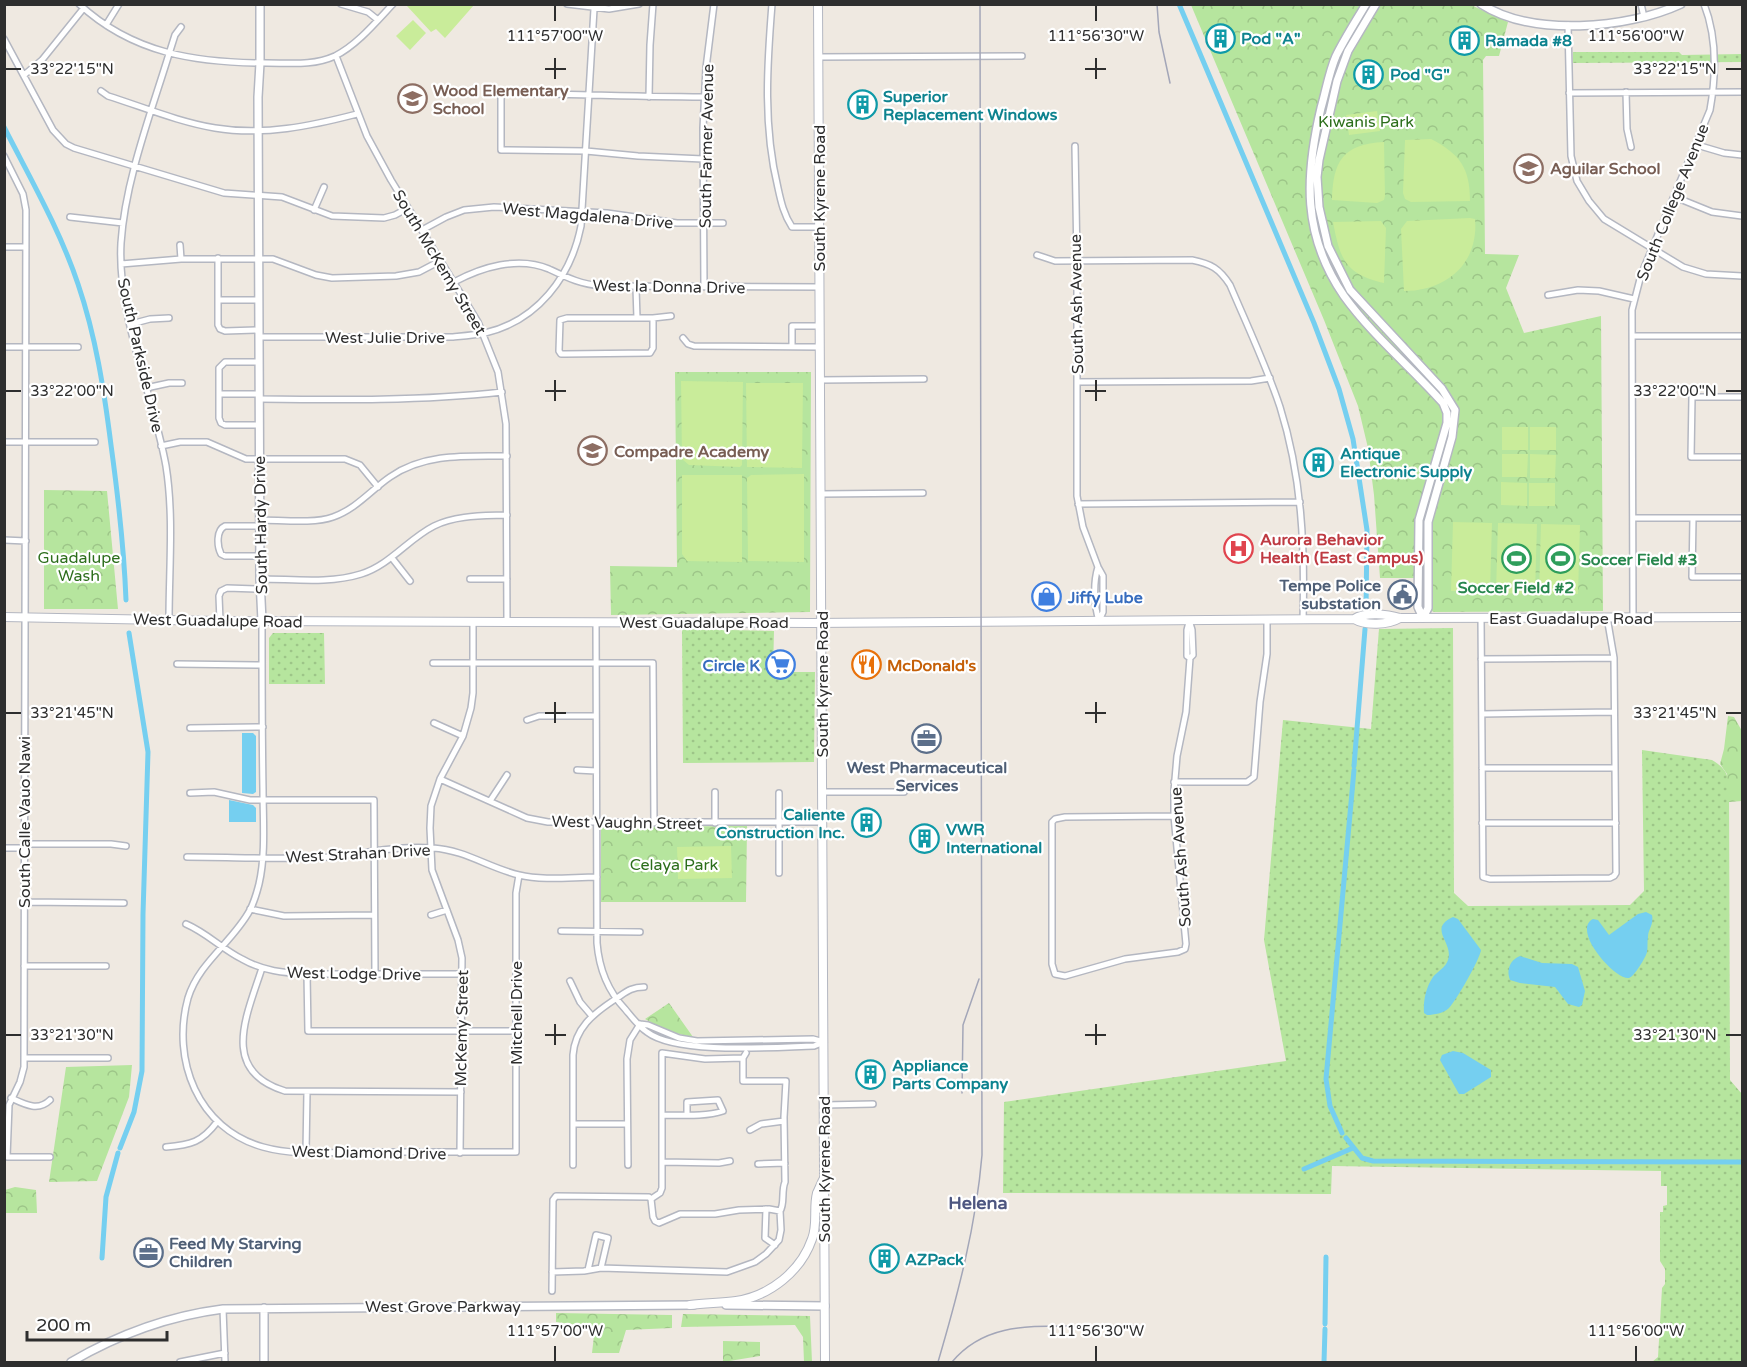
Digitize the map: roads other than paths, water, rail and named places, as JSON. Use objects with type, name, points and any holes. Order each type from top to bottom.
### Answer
[{"type":"main road","name":"South Kyrene Road","points":[[818,4],[825,1362]]},
{"type":"main road","name":"West Guadalupe Road","points":[[4,617],[220,621],[822,623],[1358,619]]},
{"type":"main road","name":"East Guadalupe Road","points":[[1358,619],[1392,623],[1400,618],[1743,617]]},
{"type":"main road","points":[[690,1305],[746,1299],[771,1289],[792,1272],[813,1239],[817,1194],[825,1176]]},
{"type":"street","points":[[106,25],[119,4]]},
{"type":"street","name":"South Hardy Drive","points":[[218,1122],[205,1109],[187,1072],[184,1022],[189,997],[196,979],[250,909],[259,882],[262,857],[258,258],[260,4]]},
{"type":"street","points":[[341,4],[368,12],[378,20]]},
{"type":"street","points":[[24,75],[42,60],[81,7],[126,36],[169,54],[209,61],[305,64],[320,62],[336,56],[350,46],[393,4]]},
{"type":"street","points":[[567,4],[594,9],[639,4]]},
{"type":"street","points":[[649,97],[653,4]]},
{"type":"street","name":"South Farmer Avenue","points":[[704,287],[702,159],[704,98],[714,4]]},
{"type":"street","points":[[771,4],[766,89],[772,166],[785,216],[792,227],[819,227]]},
{"type":"street","points":[[1366,4],[1338,53],[1328,82],[1312,151],[1309,188],[1311,217],[1318,244],[1330,272],[1351,305],[1446,408],[1447,423],[1423,505],[1418,535],[1418,607],[1423,618]]},
{"type":"street","points":[[1376,4],[1346,56],[1337,81],[1319,160],[1317,177],[1319,207],[1328,246],[1350,290],[1442,389],[1453,405],[1455,423],[1429,517],[1427,535],[1428,608],[1423,618]]},
{"type":"street","points":[[1480,4],[1501,15],[1520,21],[1568,25],[1621,22],[1644,17],[1680,4]]},
{"type":"street","points":[[1641,4],[1644,17]]},
{"type":"street","name":"South College Avenue","points":[[1633,617],[1632,336],[1634,298],[1641,275],[1710,110],[1713,92],[1712,38],[1704,4]]},
{"type":"street","name":"West Julie Drive","points":[[219,300],[218,325],[220,329],[259,334],[453,337],[484,333],[504,327],[523,317],[552,292],[572,260],[579,239],[594,9]]},
{"type":"street","points":[[1568,25],[1569,142],[1577,181],[1589,201],[1604,219],[1683,267],[1706,274],[1743,276]]},
{"type":"street","name":"South Parkside Drive","points":[[169,620],[169,500],[166,465],[131,324],[121,264],[123,223],[128,192],[175,35],[181,27]]},
{"type":"street","points":[[4,39],[53,130],[66,144],[74,148],[224,193],[282,197],[332,216],[384,218],[408,208]]},
{"type":"street","points":[[1338,53],[1346,56]]},
{"type":"street","name":"South McKemy Street","points":[[336,56],[357,114],[383,166],[484,333],[496,363],[506,415],[507,622]]},
{"type":"street","points":[[818,57],[1022,56]]},
{"type":"street","points":[[101,91],[108,96],[215,128],[258,130],[315,126],[357,114]]},
{"type":"street","points":[[1626,92],[1627,129],[1631,147]]},
{"type":"street","points":[[1569,93],[1743,92]]},
{"type":"street","points":[[702,159],[586,151],[501,150],[501,93],[620,98],[704,98]]},
{"type":"street","points":[[1697,145],[1724,153],[1743,154]]},
{"type":"street","name":"South Ash Avenue","points":[[1074,146],[1078,504],[1083,527],[1103,576],[1103,612],[1099,621]]},
{"type":"street","name":"South Calle Vauo Nawi","points":[[4,156],[23,194],[26,210],[24,1058],[20,1083],[11,1098],[7,1113],[7,1157],[50,1157]]},
{"type":"street","points":[[314,210],[324,187]]},
{"type":"street","points":[[1675,197],[1712,212],[1743,216]]},
{"type":"street","name":"West Magdalena Drive","points":[[422,230],[446,217],[479,208],[494,207],[582,212],[653,220],[723,223]]},
{"type":"street","points":[[70,217],[123,223]]},
{"type":"street","points":[[180,245],[180,259]]},
{"type":"street","points":[[4,247],[26,247]]},
{"type":"street","points":[[1038,255],[1055,261],[1192,260],[1212,266],[1222,273],[1230,285],[1270,378],[1288,439],[1300,502],[1305,554],[1303,620]]},
{"type":"street","points":[[218,258],[219,300],[259,300]]},
{"type":"street","points":[[121,264],[180,259],[258,258],[285,262],[316,275],[332,278],[396,276],[419,272],[440,261]]},
{"type":"street","name":"West la Donna Drive","points":[[454,282],[471,273],[498,265],[537,266],[579,283],[602,286],[636,288],[820,287]]},
{"type":"street","points":[[636,288],[637,318]]},
{"type":"street","points":[[1548,295],[1578,290],[1599,291],[1634,298]]},
{"type":"street","points":[[653,318],[653,348],[650,353],[566,354],[559,351],[560,320],[671,316]]},
{"type":"street","points":[[131,324],[150,319],[169,318]]},
{"type":"street","points":[[792,346],[792,326],[820,326]]},
{"type":"street","points":[[1380,338],[1388,331]]},
{"type":"street","points":[[1632,336],[1743,336]]},
{"type":"street","points":[[683,338],[688,344],[694,346],[820,347]]},
{"type":"street","points":[[4,347],[78,347]]},
{"type":"street","points":[[259,362],[225,362],[220,364],[219,368],[220,423],[259,425]]},
{"type":"street","points":[[1077,382],[1251,381],[1270,378]]},
{"type":"street","points":[[820,380],[924,380]]},
{"type":"street","points":[[146,388],[182,383]]},
{"type":"street","points":[[219,394],[351,400],[472,396],[502,392]]},
{"type":"street","points":[[1743,397],[1692,397],[1691,457],[1743,457]]},
{"type":"street","points":[[4,442],[94,442]]},
{"type":"street","points":[[161,446],[180,442],[207,442],[239,456],[259,459],[345,459],[360,465],[378,487]]},
{"type":"street","points":[[1440,448],[1448,450]]},
{"type":"street","points":[[260,556],[221,554],[219,532],[221,528],[225,525],[331,518],[350,509],[390,477],[432,459],[458,456],[507,456]]},
{"type":"street","points":[[821,494],[923,493]]},
{"type":"street","points":[[1078,504],[1300,502]]},
{"type":"street","points":[[260,579],[347,577],[376,568],[434,526],[456,518],[507,515]]},
{"type":"street","points":[[1634,518],[1743,518]]},
{"type":"street","points":[[1693,518],[1692,577],[1743,577]]},
{"type":"street","points":[[1418,535],[1427,535]]},
{"type":"street","points":[[4,540],[26,541]]},
{"type":"street","points":[[392,558],[410,581]]},
{"type":"street","points":[[470,579],[507,579]]},
{"type":"street","points":[[1418,584],[1427,584]]},
{"type":"street","points":[[220,621],[219,596],[221,591],[226,588],[260,589]]},
{"type":"street","points":[[1481,618],[1483,877],[1502,879],[1610,878],[1616,873],[1614,658],[1607,617]]},
{"type":"street","name":"South Ash Avenue","points":[[1174,816],[1055,819],[1052,826],[1052,964],[1055,974],[1064,976],[1125,959],[1178,952],[1185,949],[1174,816],[1174,782],[1185,718],[1192,655],[1192,630],[1189,620]]},
{"type":"street","points":[[1174,782],[1247,782],[1254,777],[1260,702],[1267,654],[1267,620]]},
{"type":"street","name":"McKemy Street","points":[[460,1152],[460,998],[463,974],[458,940],[432,870],[429,847],[431,806],[440,779],[468,723],[474,693],[473,622]]},
{"type":"street","points":[[597,622],[595,663],[597,931],[600,965],[608,986],[616,999],[646,1032],[688,1046],[814,1046],[824,1042]]},
{"type":"street","points":[[1481,659],[1614,658]]},
{"type":"street","points":[[433,663],[653,663],[654,823]]},
{"type":"street","points":[[177,664],[262,665]]},
{"type":"street","points":[[1482,714],[1614,712]]},
{"type":"street","points":[[527,720],[539,716],[596,716]]},
{"type":"street","points":[[434,723],[463,736]]},
{"type":"street","points":[[190,728],[262,727]]},
{"type":"street","points":[[1482,768],[1615,768]]},
{"type":"street","points":[[577,770],[596,771]]},
{"type":"street","points":[[490,801],[507,775]]},
{"type":"street","name":"West Vaughn Street","points":[[440,779],[527,818],[548,822],[823,822]]},
{"type":"street","points":[[190,793],[214,792],[250,800],[374,800],[375,975]]},
{"type":"street","name":"West Vaughn Street","points":[[714,792],[715,823]]},
{"type":"street","points":[[822,792],[904,792]]},
{"type":"street","points":[[778,793],[779,873]]},
{"type":"street","points":[[1482,823],[1616,823]]},
{"type":"street","points":[[4,848],[111,844],[126,846]]},
{"type":"street","name":"West Strahan Drive","points":[[188,857],[328,857],[374,850],[429,847],[463,853],[519,875],[597,877]]},
{"type":"street","name":"Mitchell Drive","points":[[516,1152],[516,893],[519,875]]},
{"type":"street","points":[[24,902],[124,903]]},
{"type":"street","points":[[250,909],[284,916],[374,915]]},
{"type":"street","points":[[431,915],[447,910]]},
{"type":"street","name":"West Lodge Drive","points":[[186,924],[202,931],[241,959],[262,968],[281,972],[375,975],[463,974]]},
{"type":"street","points":[[561,931],[640,932]]},
{"type":"street","points":[[24,966],[106,966]]},
{"type":"street","points":[[262,968],[242,1036],[243,1051],[249,1065],[271,1087],[285,1091],[307,1092],[461,1092]]},
{"type":"street","points":[[307,974],[308,1031],[516,1031]]},
{"type":"street","points":[[570,981],[580,1002],[592,1016]]},
{"type":"street","points":[[573,1165],[574,1045],[582,1028],[592,1016],[633,987],[644,987]]},
{"type":"street","points":[[628,1165],[628,1048],[632,1035],[640,1024]]},
{"type":"street","points":[[552,1272],[601,1268],[727,1272],[754,1262],[766,1254],[781,1236],[780,1211],[782,1188],[785,1182],[786,1081],[743,1081],[745,1056],[705,1059],[662,1053],[662,1191],[651,1199]]},
{"type":"street","points":[[24,1058],[108,1058]]},
{"type":"street","points":[[306,1152],[307,1092]]},
{"type":"street","points":[[11,1098],[35,1107],[45,1105],[50,1100]]},
{"type":"street","points":[[663,1115],[687,1115],[723,1111],[718,1100],[687,1102],[687,1115]]},
{"type":"street","points":[[824,1104],[873,1104]]},
{"type":"street","points":[[750,1130],[761,1124],[784,1120]]},
{"type":"street","points":[[166,1147],[191,1144],[209,1133],[218,1122]]},
{"type":"street","name":"West Diamond Drive","points":[[218,1122],[229,1132],[261,1146],[286,1151],[516,1152]]},
{"type":"street","points":[[573,1124],[627,1124]]},
{"type":"street","points":[[663,1162],[730,1161]]},
{"type":"street","points":[[758,1164],[785,1163]]},
{"type":"street","points":[[552,1291],[553,1200],[556,1196],[649,1197],[651,1199]]},
{"type":"street","points":[[651,1199],[653,1217],[659,1223],[680,1214],[715,1214],[766,1209],[780,1211]]},
{"type":"street","points":[[766,1209],[765,1238],[775,1245]]},
{"type":"street","points":[[588,1270],[596,1236],[608,1238],[601,1268]]},
{"type":"street","name":"West Grove Parkway","points":[[71,1362],[93,1350],[159,1322],[224,1309],[825,1306]]},
{"type":"street","points":[[264,1308],[264,1362]]},
{"type":"street","points":[[224,1309],[225,1362]]},
{"type":"street","points":[[180,1362],[225,1353]]},
{"type":"water","points":[[242,733],[253,733],[256,736],[256,792],[253,794],[242,793]]},
{"type":"water","points":[[229,800],[253,805],[256,808],[256,822],[229,822]]},
{"type":"water","points":[[1646,912],[1652,915],[1652,924],[1648,934],[1646,955],[1629,978],[1614,971],[1598,953],[1587,933],[1588,925],[1593,919],[1598,920],[1609,935],[1638,914]]},
{"type":"water","points":[[1453,917],[1458,919],[1481,950],[1477,962],[1449,1008],[1427,1015],[1424,1013],[1424,1004],[1428,985],[1448,960],[1448,947],[1442,926]]},
{"type":"water","points":[[1520,956],[1542,963],[1572,964],[1578,967],[1585,991],[1582,1005],[1579,1007],[1568,1004],[1555,987],[1510,980],[1508,973],[1510,966]]},
{"type":"water","points":[[1453,1051],[1463,1053],[1491,1070],[1491,1077],[1464,1094],[1459,1094],[1440,1060],[1442,1055]]},
{"type":"waterway","points":[[1179,4],[1314,323],[1339,389],[1353,439],[1367,530],[1366,610]]},
{"type":"waterway","points":[[4,127],[63,244],[90,324],[114,464],[126,600]]},
{"type":"waterway","points":[[1354,766],[1365,629]]},
{"type":"waterway","points":[[120,1148],[134,1112],[142,1071],[143,914],[148,752],[129,633]]},
{"type":"waterway","points":[[1342,1133],[1330,1106],[1326,1079],[1354,770]]},
{"type":"waterway","points":[[1346,1138],[1362,1158],[1373,1161],[1742,1162]]},
{"type":"waterway","points":[[1304,1169],[1353,1148]]},
{"type":"waterway","points":[[102,1258],[106,1197],[118,1153]]},
{"type":"waterway","points":[[1325,1324],[1326,1257]]},
{"type":"waterway","points":[[1324,1362],[1325,1329]]},
{"type":"railway","points":[[938,1362],[965,1260],[982,1155],[980,4]]},
{"type":"railway","points":[[1157,4],[1159,32],[1170,83]]},
{"type":"railway","points":[[962,1093],[963,1025],[979,979]]},
{"type":"railway","points":[[952,1362],[976,1341],[1004,1330],[1034,1327],[1136,1326]]},
{"type":"place","name":"Pod \"A\"","points":[[1220,38]]},
{"type":"place","name":"Ramada #8","points":[[1464,40]]},
{"type":"place","name":"Pod \"G\"","points":[[1369,74]]},
{"type":"place","name":"Wood Elementary School","points":[[412,99]]},
{"type":"place","name":"Superior Replacement Windows","points":[[862,105]]},
{"type":"place","name":"Aguilar School","points":[[1529,168]]},
{"type":"place","name":"Compadre Academy","points":[[593,451]]},
{"type":"place","name":"Antique Electronic Supply","points":[[1319,462]]},
{"type":"place","name":"Aurora Behavior Health (East Campus)","points":[[1239,548]]},
{"type":"place","name":"Soccer Field #2","points":[[1516,559]]},
{"type":"place","name":"Soccer Field #3","points":[[1560,559]]},
{"type":"place","name":"Tempe Police substation","points":[[1402,594]]},
{"type":"place","name":"Jiffy Lube","points":[[1047,597]]},
{"type":"place","name":"Circle K","points":[[781,665]]},
{"type":"place","name":"McDonald's","points":[[866,665]]},
{"type":"place","name":"West Pharmaceutical Services","points":[[927,739]]},
{"type":"place","name":"Caliente Construction Inc.","points":[[866,823]]},
{"type":"place","name":"VWR International","points":[[925,838]]},
{"type":"place","name":"Appliance Parts Company","points":[[871,1074]]},
{"type":"place","name":"Feed My Starving Children","points":[[148,1252]]},
{"type":"place","name":"AZPack","points":[[884,1259]]},
{"type":"district","name":"Helena","points":[[978,1203]]},
{"type":"park label","name":"Kiwanis Park","points":[[1366,121]]},
{"type":"park label","name":"Guadalupe Wash","points":[[79,566]]},
{"type":"park label","name":"Celaya Park","points":[[674,864]]}]
